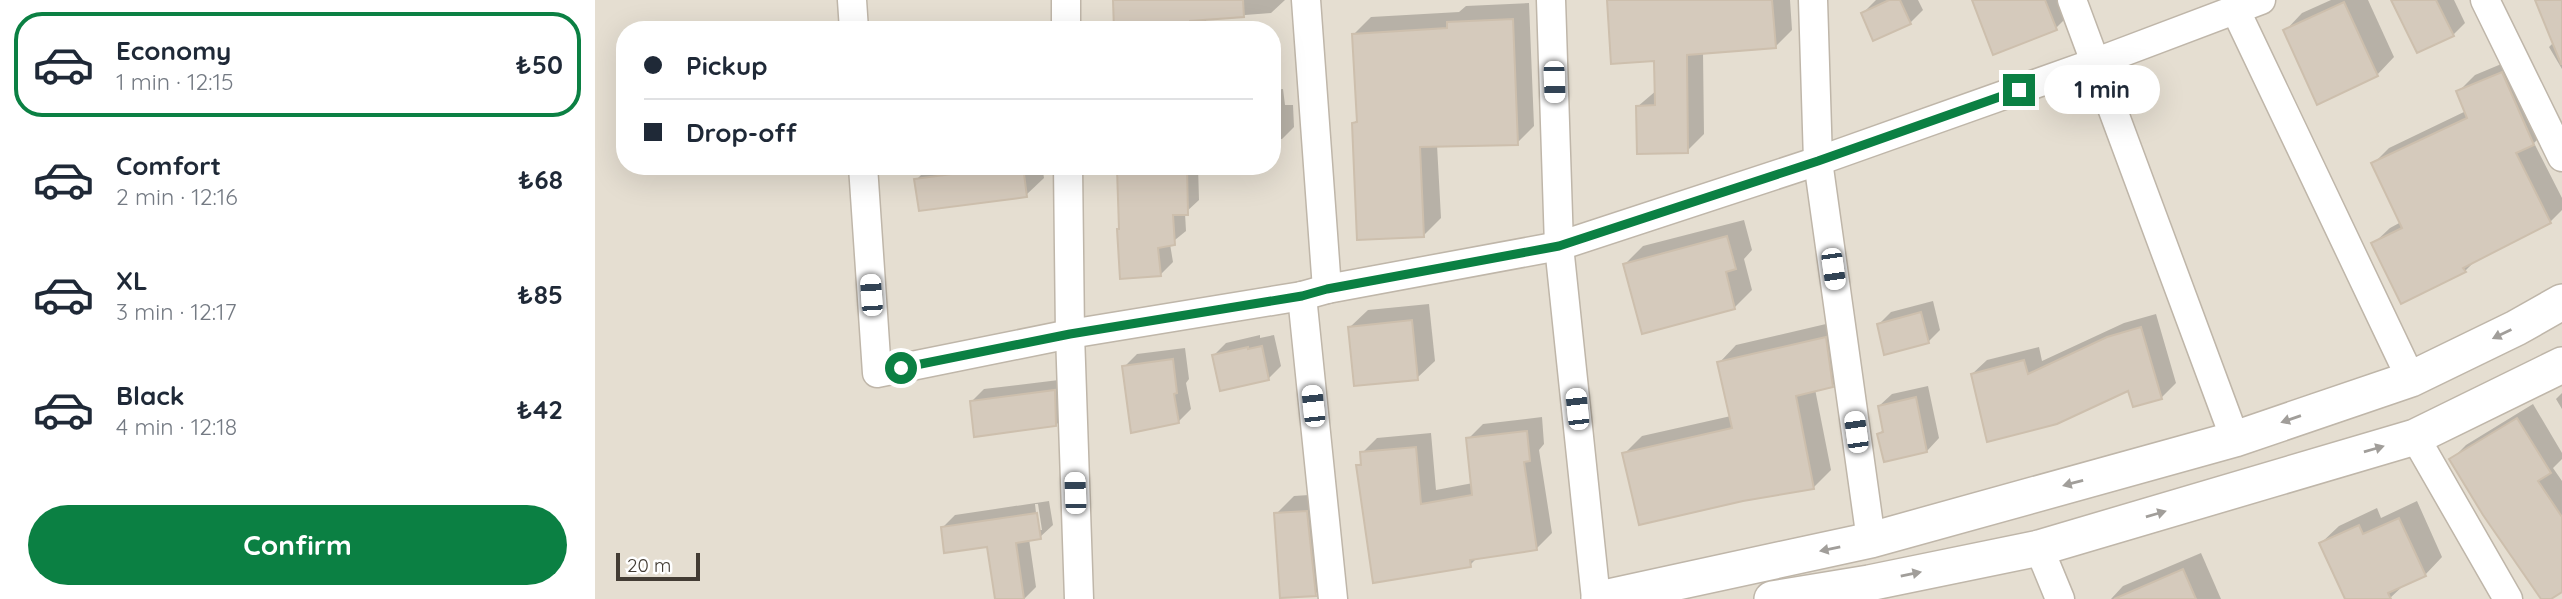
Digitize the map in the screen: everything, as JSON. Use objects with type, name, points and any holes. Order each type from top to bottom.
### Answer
[{"type":"street","points":[[852,0],[853,21]]},
{"type":"street","points":[[1066,0],[1066,21]]},
{"type":"street","points":[[1306,0],[1314,293],[1333,599]]},
{"type":"street","points":[[1551,0],[1559,246],[1597,599],[1871,540],[2235,439],[2411,379],[2562,302]]},
{"type":"street","points":[[1813,0],[1818,161],[1871,540]]},
{"type":"street","points":[[2072,0],[2235,439]]},
{"type":"street","points":[[2485,0],[2562,157]]},
{"type":"street","points":[[864,175],[877,373],[1070,334],[1314,293],[1559,246],[1818,161],[2094,63],[2248,4],[2411,379]]},
{"type":"street","points":[[1068,175],[1070,334],[1079,599]]},
{"type":"street","points":[[1772,599],[1869,591],[2039,548],[2415,437],[2562,365]]},
{"type":"street","points":[[2415,437],[2508,599]]},
{"type":"street","points":[[2039,548],[2060,599]]},
{"type":"shaded area","points":[[595,0],[2562,0],[2562,599],[595,599]]},
{"type":"building","points":[[1113,0],[1243,0],[1244,17],[1190,21],[1114,21]]},
{"type":"building","points":[[1607,0],[1772,0],[1776,48],[1687,55],[1688,153],[1637,154],[1636,106],[1655,105],[1654,61],[1611,64]]},
{"type":"building","points":[[1889,0],[1900,0],[1911,24],[1873,41],[1861,13]]},
{"type":"building","points":[[1972,0],[2045,0],[2057,30],[1993,55]]},
{"type":"building","points":[[2391,0],[2436,0],[2454,36],[2417,53]]},
{"type":"building","points":[[2535,0],[2562,0],[2562,64],[2561,64]]},
{"type":"building","points":[[2344,2],[2378,76],[2317,105],[2283,30]]},
{"type":"building","points":[[1513,19],[1518,145],[1420,147],[1424,237],[1357,240],[1352,123],[1357,122],[1352,34],[1447,28],[1447,22]]},
{"type":"building","points":[[2502,72],[2534,145],[2516,153],[2551,223],[2463,268],[2466,272],[2401,304],[2371,243],[2402,228],[2371,163],[2467,118],[2456,91]]},
{"type":"building","points":[[944,175],[1024,175],[1027,197],[919,211],[914,179]]},
{"type":"building","points":[[1117,175],[1187,175],[1188,215],[1173,215],[1175,245],[1158,248],[1161,276],[1120,279]]},
{"type":"building","points":[[1727,236],[1736,269],[1726,272],[1735,309],[1642,334],[1623,264]]},
{"type":"building","points":[[1921,312],[1929,343],[1884,355],[1877,324]]},
{"type":"building","points":[[1412,320],[1418,380],[1354,386],[1348,327]]},
{"type":"building","points":[[2141,327],[2162,399],[2133,407],[2128,391],[2057,424],[1987,442],[1971,374],[2024,360],[2028,374],[2107,337]]},
{"type":"building","points":[[1826,337],[1833,387],[1796,396],[1814,489],[1743,501],[1639,525],[1622,453],[1732,428],[1717,362]]},
{"type":"building","points":[[1262,346],[1269,380],[1220,391],[1212,355]]},
{"type":"building","points":[[1173,359],[1177,393],[1174,394],[1179,423],[1131,433],[1122,366]]},
{"type":"building","points":[[1055,390],[1056,426],[974,437],[970,401]]},
{"type":"building","points":[[1916,397],[1927,452],[1884,462],[1877,434],[1883,432],[1878,406]]},
{"type":"building","points":[[2517,418],[2551,473],[2538,481],[2562,517],[2562,592],[2551,599],[2541,599],[2483,515],[2449,459]]},
{"type":"building","points":[[1527,431],[1530,461],[1524,462],[1537,550],[1470,560],[1471,567],[1373,583],[1356,465],[1361,465],[1360,452],[1416,447],[1421,504],[1472,495],[1466,438]]},
{"type":"building","points":[[1307,511],[1316,596],[1280,598],[1274,513]]},
{"type":"building","points":[[1037,513],[1041,539],[1016,543],[1024,599],[995,599],[987,547],[944,553],[941,527]]},
{"type":"building","points":[[2399,518],[2426,576],[2388,593],[2391,599],[2345,599],[2319,543],[2359,525],[2363,534]]},
{"type":"building","points":[[2183,569],[2196,599],[2114,599]]},
{"type":"route","points":[[901,368],[1070,334],[1302,296],[1559,246],[1818,161],[2019,90]]}]
